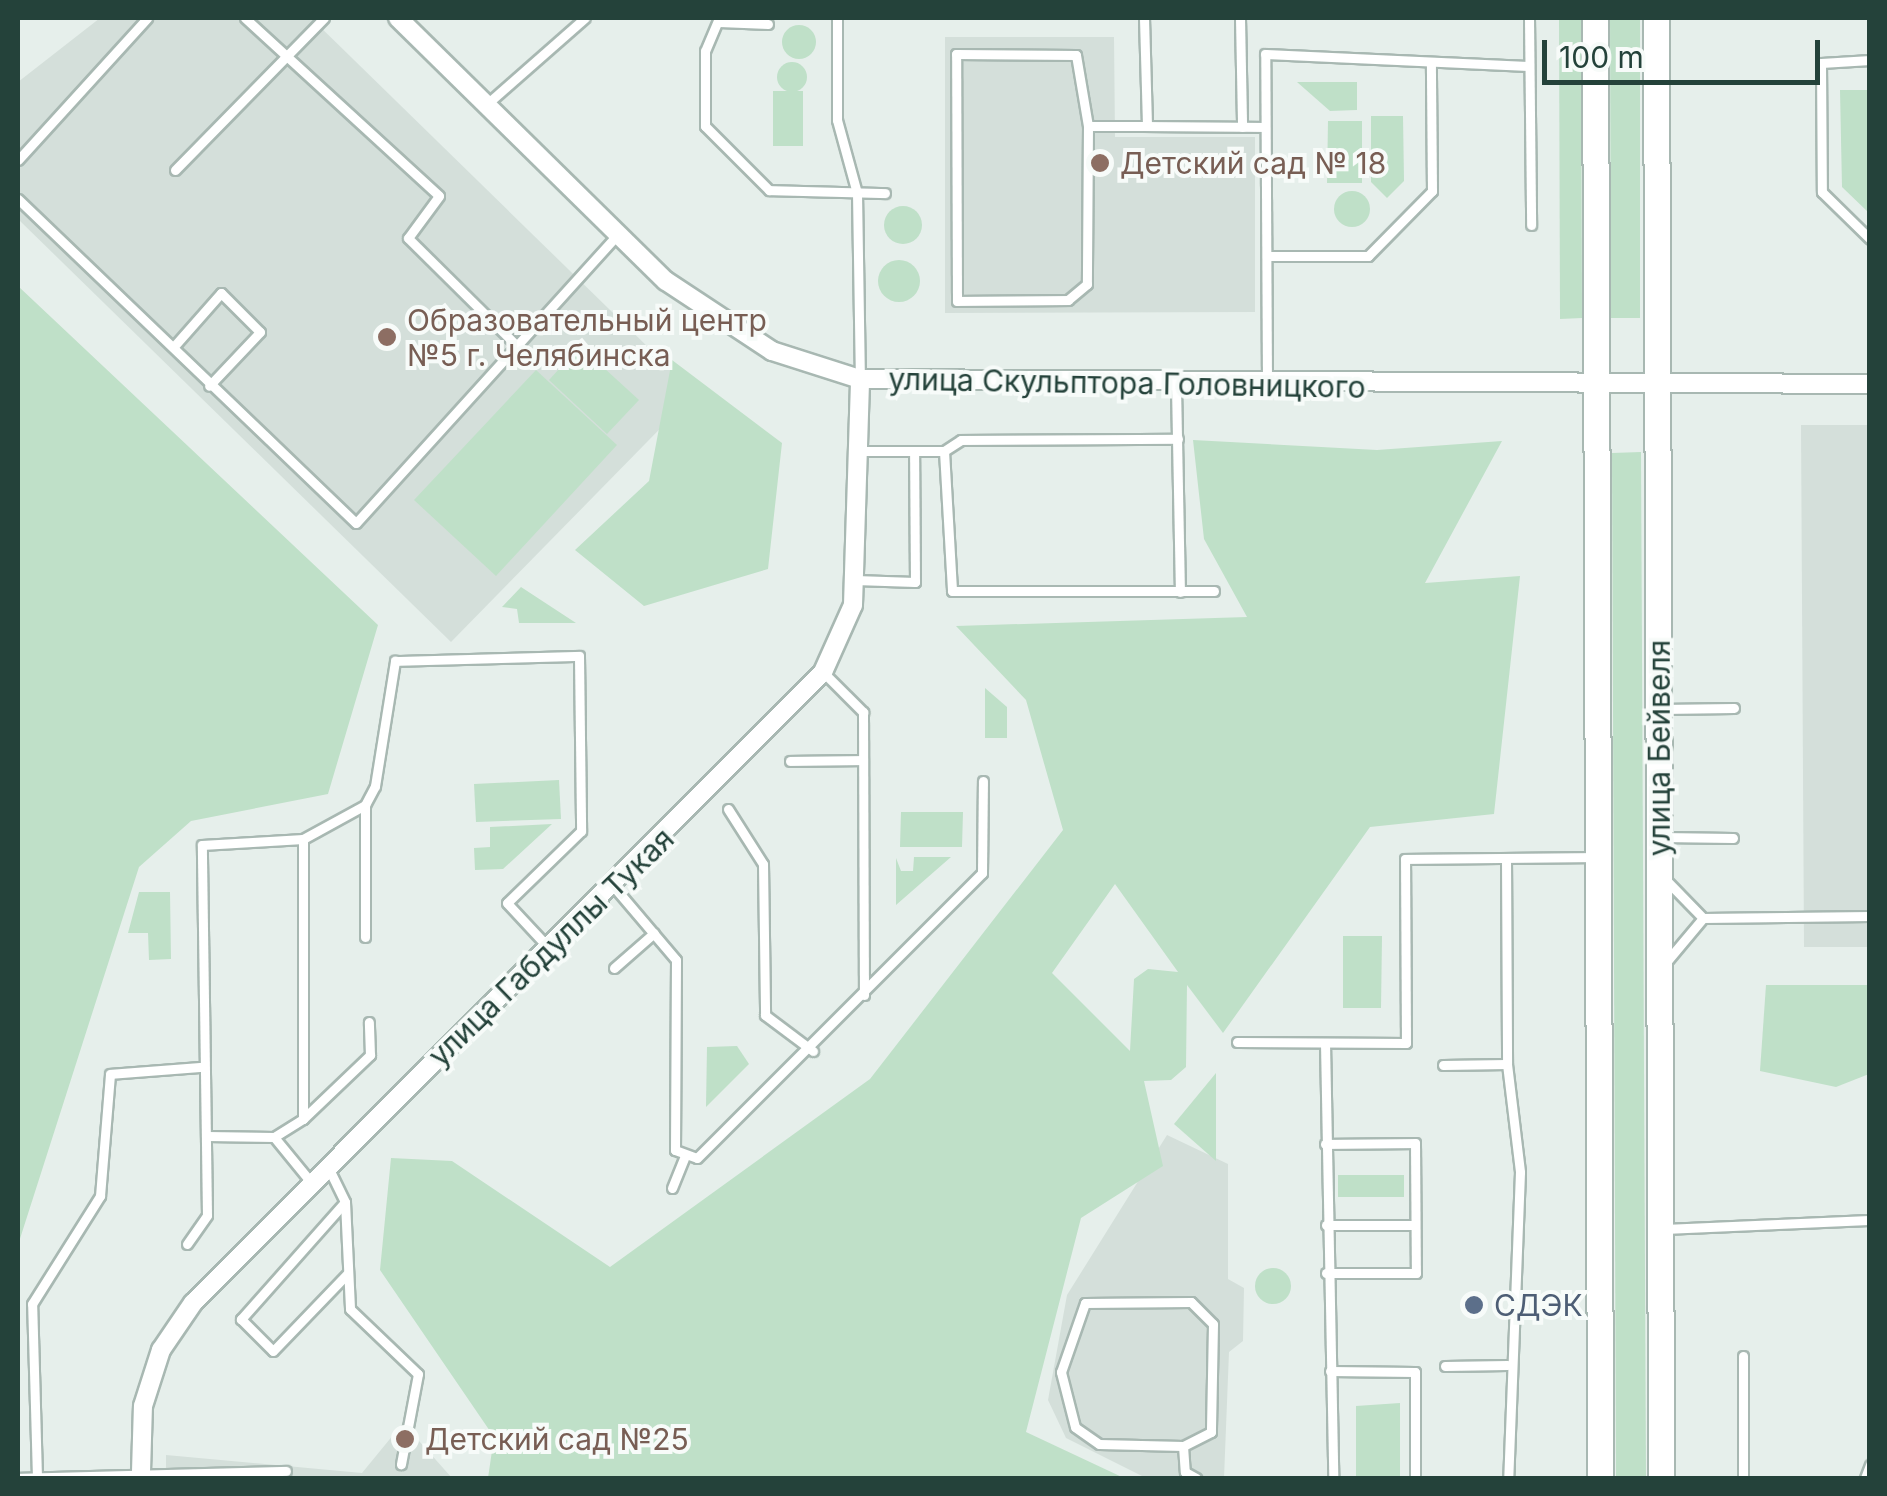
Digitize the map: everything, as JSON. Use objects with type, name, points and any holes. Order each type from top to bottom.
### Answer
[{"type":"main road","name":"улица Бейвеля","points":[[1595,18],[1600,1478]]},
{"type":"main road","name":"улица Бейвеля","points":[[1656,18],[1661,1478]]},
{"type":"street","name":"улица Скульптора Головницкого","points":[[398,18],[616,236],[735,330],[860,379],[1176,386],[1870,384]]},
{"type":"street","name":"улица Габдуллы Тукая","points":[[142,1475],[142,1406],[161,1350],[193,1302],[327,1164],[615,888],[824,672],[856,580],[862,451],[860,379]]},
{"type":"lane","points":[[18,160],[147,18]]},
{"type":"lane","points":[[245,18],[440,196],[408,238],[516,345]]},
{"type":"lane","points":[[174,170],[324,18]]},
{"type":"lane","points":[[486,106],[584,18]]},
{"type":"lane","points":[[836,18],[837,120],[857,193],[860,379]]},
{"type":"lane","points":[[1144,18],[1146,126]]},
{"type":"lane","points":[[1240,18],[1242,127]]},
{"type":"lane","points":[[1529,18],[1531,225]]},
{"type":"lane","points":[[768,24],[720,20],[705,51],[705,126],[769,190],[885,193]]},
{"type":"lane","points":[[956,54],[1076,55],[1088,126],[1087,284],[1068,300],[957,301],[956,54]]},
{"type":"lane","points":[[1267,386],[1265,54],[1411,55],[1431,65],[1529,66]]},
{"type":"lane","points":[[1870,60],[1820,63],[1822,192],[1870,239]]},
{"type":"lane","points":[[1267,256],[1368,256],[1432,191],[1431,65]]},
{"type":"lane","points":[[1088,126],[1266,127]]},
{"type":"lane","points":[[18,198],[176,344],[209,386],[356,522],[616,236]]},
{"type":"lane","points":[[176,344],[221,292],[260,332],[209,386]]},
{"type":"lane","points":[[1176,386],[1180,592]]},
{"type":"lane","points":[[862,451],[944,451],[960,440],[1178,439]]},
{"type":"lane","points":[[856,580],[914,582],[914,451]]},
{"type":"lane","points":[[944,451],[952,591],[1214,591]]},
{"type":"lane","points":[[365,937],[364,805],[396,661],[579,656],[581,831],[507,903],[551,950]]},
{"type":"lane","points":[[824,672],[862,712],[864,995]]},
{"type":"lane","points":[[1658,710],[1734,708]]},
{"type":"lane","points":[[790,761],[863,760]]},
{"type":"lane","points":[[615,888],[676,960],[676,1150],[685,1156],[714,1151],[982,874],[982,780]]},
{"type":"lane","points":[[188,1244],[206,1215],[202,845],[303,839],[364,805]]},
{"type":"lane","points":[[728,809],[763,864],[765,1015],[813,1051]]},
{"type":"lane","points":[[1659,838],[1733,838]]},
{"type":"lane","points":[[303,839],[303,1119]]},
{"type":"lane","points":[[1237,1042],[1406,1043],[1404,859],[1598,857]]},
{"type":"lane","points":[[1506,858],[1507,1064],[1520,1251],[1507,1365],[1508,1478]]},
{"type":"lane","points":[[1659,873],[1704,918],[1870,916]]},
{"type":"lane","points":[[1660,976],[1704,918]]},
{"type":"lane","points":[[614,968],[654,933]]},
{"type":"lane","points":[[207,1136],[274,1137],[303,1119],[370,1055],[369,1022]]},
{"type":"lane","points":[[1325,1043],[1326,1274],[1333,1478]]},
{"type":"lane","points":[[1443,1065],[1507,1064]]},
{"type":"lane","points":[[37,1478],[32,1304],[100,1196],[110,1074],[202,1067]]},
{"type":"lane","points":[[274,1137],[310,1181]]},
{"type":"lane","points":[[1326,1144],[1414,1143],[1416,1225],[1416,1272],[1326,1274]]},
{"type":"lane","points":[[672,1188],[685,1156]]},
{"type":"lane","points":[[327,1164],[345,1202],[350,1309],[418,1374],[401,1464]]},
{"type":"lane","points":[[345,1202],[241,1319],[274,1351],[348,1273]]},
{"type":"lane","points":[[1660,1229],[1870,1220]]},
{"type":"lane","points":[[1326,1225],[1416,1225]]},
{"type":"lane","points":[[1085,1303],[1205,1309],[1215,1420],[1211,1432],[1183,1446],[1099,1444],[1076,1427],[1061,1372],[1085,1303]]},
{"type":"lane","points":[[1743,1356],[1743,1478]]},
{"type":"lane","points":[[1445,1366],[1507,1365]]},
{"type":"lane","points":[[1330,1371],[1414,1372],[1415,1478]]},
{"type":"lane","points":[[1183,1446],[1185,1472],[1196,1478]]},
{"type":"lane","points":[[1865,1478],[1870,1465]]},
{"type":"lane","points":[[18,1478],[286,1471]]},
{"type":"shaded area","name":"Образовательный центр №5 г. Челябинска","points":[[100,18],[311,18],[695,393],[451,642],[18,219],[18,82]]},
{"type":"shaded area","name":"Детский сад № 18","points":[[945,37],[1114,37],[1115,137],[1255,137],[1255,312],[945,313]]},
{"type":"shaded area","points":[[1801,425],[1869,425],[1869,947],[1804,947]]},
{"type":"shaded area","points":[[1167,1135],[1228,1164],[1228,1279],[1244,1288],[1243,1341],[1229,1352],[1224,1478],[1146,1478],[1066,1438],[1048,1400],[1067,1295]]},
{"type":"shaded area","name":"Детский сад №25","points":[[403,1423],[452,1478],[166,1478],[166,1455],[362,1473]]},
{"type":"green space","points":[[1559,18],[1581,18],[1582,318],[1560,319]]},
{"type":"green space","points":[[1610,18],[1640,18],[1640,318],[1611,318]]},
{"type":"green space","points":[[799,25],[811,30],[816,42],[811,54],[799,59],[787,54],[782,42],[787,30]]},
{"type":"green space","points":[[792,62],[806,71],[807,77],[798,91],[792,92],[778,83],[777,77],[786,63]]},
{"type":"green space","points":[[1297,82],[1357,82],[1357,110],[1330,111]]},
{"type":"green space","points":[[1840,90],[1869,90],[1869,213],[1842,187]]},
{"type":"green space","points":[[773,91],[803,91],[803,146],[773,146]]},
{"type":"green space","points":[[1371,116],[1403,116],[1404,181],[1387,198],[1371,182]]},
{"type":"green space","points":[[1328,121],[1362,121],[1362,183],[1327,183]]},
{"type":"green space","points":[[1352,191],[1365,196],[1370,209],[1365,222],[1352,227],[1339,222],[1334,209],[1339,196]]},
{"type":"green space","points":[[903,206],[916,212],[922,225],[916,238],[903,244],[890,238],[884,225],[890,212]]},
{"type":"green space","points":[[899,260],[914,266],[920,281],[914,296],[899,302],[884,296],[878,281],[884,266]]},
{"type":"green space","points":[[18,286],[378,625],[328,794],[191,821],[139,867],[18,1245]]},
{"type":"green space","points":[[580,346],[639,400],[607,434],[549,380]]},
{"type":"green space","points":[[672,360],[782,443],[768,569],[644,606],[575,550],[649,481]]},
{"type":"green space","points":[[536,370],[617,445],[496,576],[414,500]]},
{"type":"green space","points":[[1193,440],[1377,450],[1502,441],[1425,583],[1520,576],[1494,814],[1370,827],[1223,1033],[1187,985],[1186,1067],[1171,1080],[1144,1081],[1163,1166],[1081,1218],[1026,1432],[1124,1478],[488,1478],[494,1437],[380,1270],[391,1158],[452,1161],[610,1267],[870,1079],[1063,830],[1026,700],[956,626],[1247,617],[1204,539]],"holes":[[[1115,884],[1178,972],[1148,969],[1134,979],[1130,1051],[1052,973]]]},
{"type":"green space","points":[[1641,452],[1646,1478],[1616,1478],[1612,453]]},
{"type":"green space","points":[[521,587],[576,623],[519,623],[517,609],[502,607]]},
{"type":"green space","points":[[985,688],[1007,707],[1007,738],[985,738]]},
{"type":"green space","points":[[559,780],[561,819],[476,822],[474,784]]},
{"type":"green space","points":[[901,812],[963,812],[962,847],[900,847]]},
{"type":"green space","points":[[552,824],[503,869],[475,870],[474,848],[490,847],[490,827]]},
{"type":"green space","points":[[914,857],[951,857],[896,905],[896,858],[901,871],[913,871]]},
{"type":"green space","points":[[139,892],[170,892],[171,959],[149,960],[148,933],[128,933]]},
{"type":"green space","points":[[1343,936],[1382,936],[1381,1008],[1343,1008]]},
{"type":"green space","points":[[1766,985],[1869,985],[1869,1074],[1836,1087],[1760,1071]]},
{"type":"green space","points":[[737,1046],[749,1064],[706,1107],[707,1047]]},
{"type":"green space","points":[[1216,1073],[1216,1161],[1174,1124]]},
{"type":"green space","points":[[1338,1175],[1404,1175],[1404,1197],[1338,1197]]},
{"type":"green space","points":[[1273,1268],[1285,1274],[1291,1286],[1285,1298],[1273,1304],[1261,1298],[1255,1286],[1261,1274]]},
{"type":"green space","points":[[1400,1403],[1400,1478],[1356,1478],[1356,1406]]},
{"type":"place","name":"Детский сад № 18","points":[[1100,163]]},
{"type":"place","name":"Образовательный центр №5 г. Челябинска","points":[[387,337]]},
{"type":"place","name":"СДЭК","points":[[1474,1305]]},
{"type":"place","name":"Детский сад №25","points":[[405,1439]]}]
